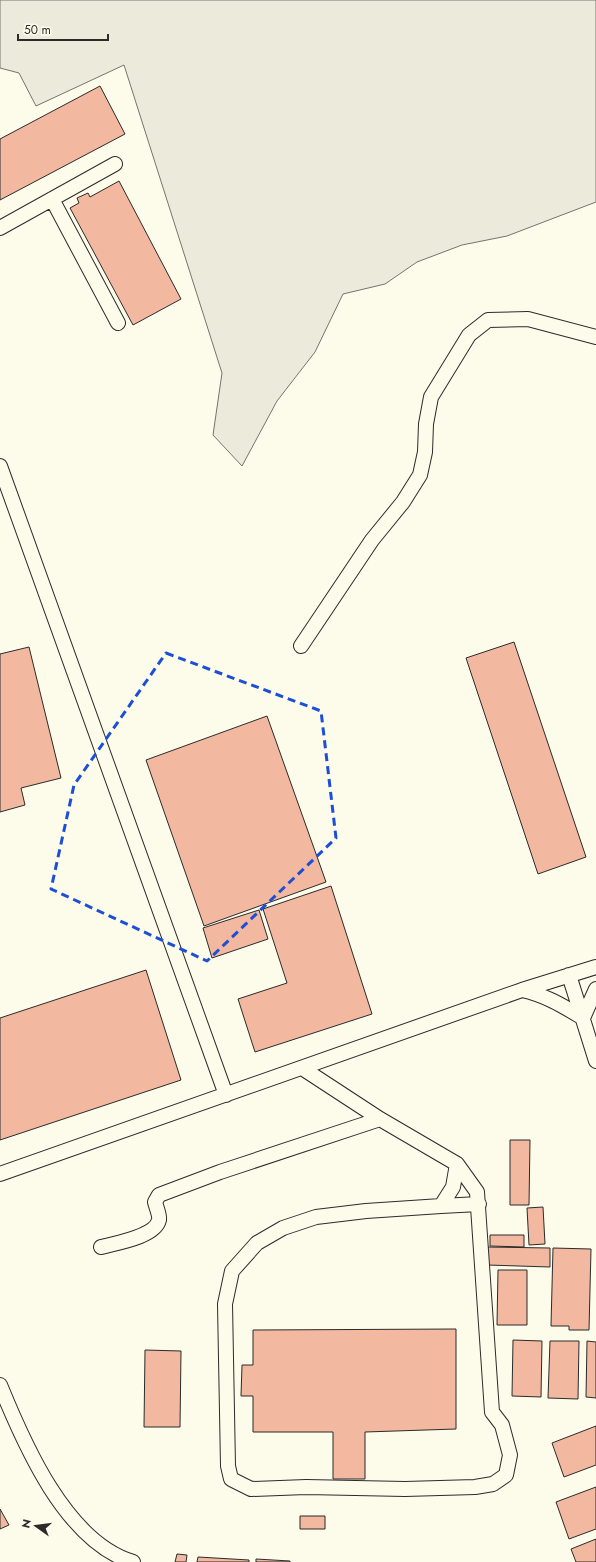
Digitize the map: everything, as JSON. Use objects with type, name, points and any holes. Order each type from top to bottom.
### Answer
[{"type":"street","points":[[0,228],[115,164]]},
{"type":"street","points":[[52,199],[118,323]]},
{"type":"street","points":[[301,646],[372,540],[403,502],[420,475],[425,452],[426,424],[431,397],[469,336],[488,320],[528,319],[596,337]]},
{"type":"street","points":[[0,466],[19,523],[41,578],[226,1095]]},
{"type":"street","points":[[0,1174],[522,990],[596,967]]},
{"type":"street","points":[[569,975],[596,1061]]},
{"type":"street","points":[[583,1018],[596,989]]},
{"type":"street","points":[[522,990],[537,993],[583,1018]]},
{"type":"street","points":[[302,1068],[380,1119],[457,1164],[478,1192],[479,1204],[492,1412],[502,1425],[510,1455],[506,1475],[493,1484],[475,1487],[405,1489],[306,1487],[251,1489],[231,1479],[228,1466],[225,1304],[232,1271],[257,1243],[283,1228],[316,1217],[366,1211],[479,1204]]},
{"type":"street","points":[[101,1247],[142,1236],[155,1229],[159,1219],[155,1202],[159,1195],[220,1172],[380,1119]]},
{"type":"street","points":[[441,1206],[453,1187],[457,1164]]},
{"type":"street","points":[[0,1385],[21,1437],[67,1512],[91,1538],[108,1552],[133,1562]]},
{"type":"highlighted area","points":[[166,653],[321,711],[336,838],[207,961],[51,889],[74,785]]},
{"type":"shaded area","points":[[0,0],[596,0],[596,202],[507,236],[462,245],[417,262],[385,284],[343,294],[315,352],[277,401],[242,466],[213,435],[222,373],[124,65],[36,106],[19,73],[0,68]]},
{"type":"building","points":[[100,86],[125,134],[0,200],[0,139]]},
{"type":"building","points":[[119,181],[181,299],[133,325],[70,208],[79,203],[77,198],[88,193],[90,197]]},
{"type":"building","points":[[514,642],[586,857],[538,874],[466,658]]},
{"type":"building","points":[[29,647],[61,778],[21,788],[25,805],[0,812],[0,654]]},
{"type":"building","points":[[267,716],[326,882],[204,926],[146,760]]},
{"type":"building","points":[[331,886],[372,1014],[255,1052],[238,999],[287,983],[263,909]]},
{"type":"building","points":[[259,910],[268,939],[212,958],[203,928]]},
{"type":"building","points":[[146,970],[181,1080],[0,1140],[0,1018]]},
{"type":"building","points":[[510,1140],[530,1140],[529,1205],[510,1205]]},
{"type":"building","points":[[543,1207],[545,1244],[529,1245],[527,1208]]},
{"type":"building","points":[[490,1235],[524,1235],[524,1247],[490,1246]]},
{"type":"building","points":[[487,1247],[550,1248],[550,1267],[487,1265]]},
{"type":"building","points":[[553,1248],[591,1249],[589,1330],[569,1330],[569,1326],[551,1326]]},
{"type":"building","points":[[498,1270],[527,1270],[527,1325],[497,1325]]},
{"type":"building","points":[[456,1329],[456,1429],[365,1432],[365,1479],[333,1479],[333,1432],[253,1432],[253,1396],[241,1396],[242,1365],[253,1365],[253,1330]]},
{"type":"building","points":[[513,1340],[542,1341],[541,1397],[512,1396]]},
{"type":"building","points":[[550,1341],[579,1341],[578,1399],[548,1398]]},
{"type":"building","points":[[587,1341],[596,1342],[596,1398],[586,1397]]},
{"type":"building","points":[[145,1350],[181,1351],[180,1427],[144,1427]]},
{"type":"building","points":[[596,1426],[596,1465],[564,1477],[552,1443]]},
{"type":"building","points":[[596,1487],[596,1529],[569,1539],[556,1502]]},
{"type":"building","points":[[0,1509],[9,1525],[0,1529]]},
{"type":"building","points":[[300,1516],[325,1516],[325,1529],[300,1529]]},
{"type":"building","points":[[596,1539],[596,1562],[576,1562],[571,1549]]},
{"type":"building","points":[[177,1554],[187,1555],[186,1562],[175,1562]]},
{"type":"building","points":[[198,1557],[249,1560],[249,1562],[197,1562]]},
{"type":"building","points":[[256,1559],[290,1561],[290,1562],[256,1562]]}]
